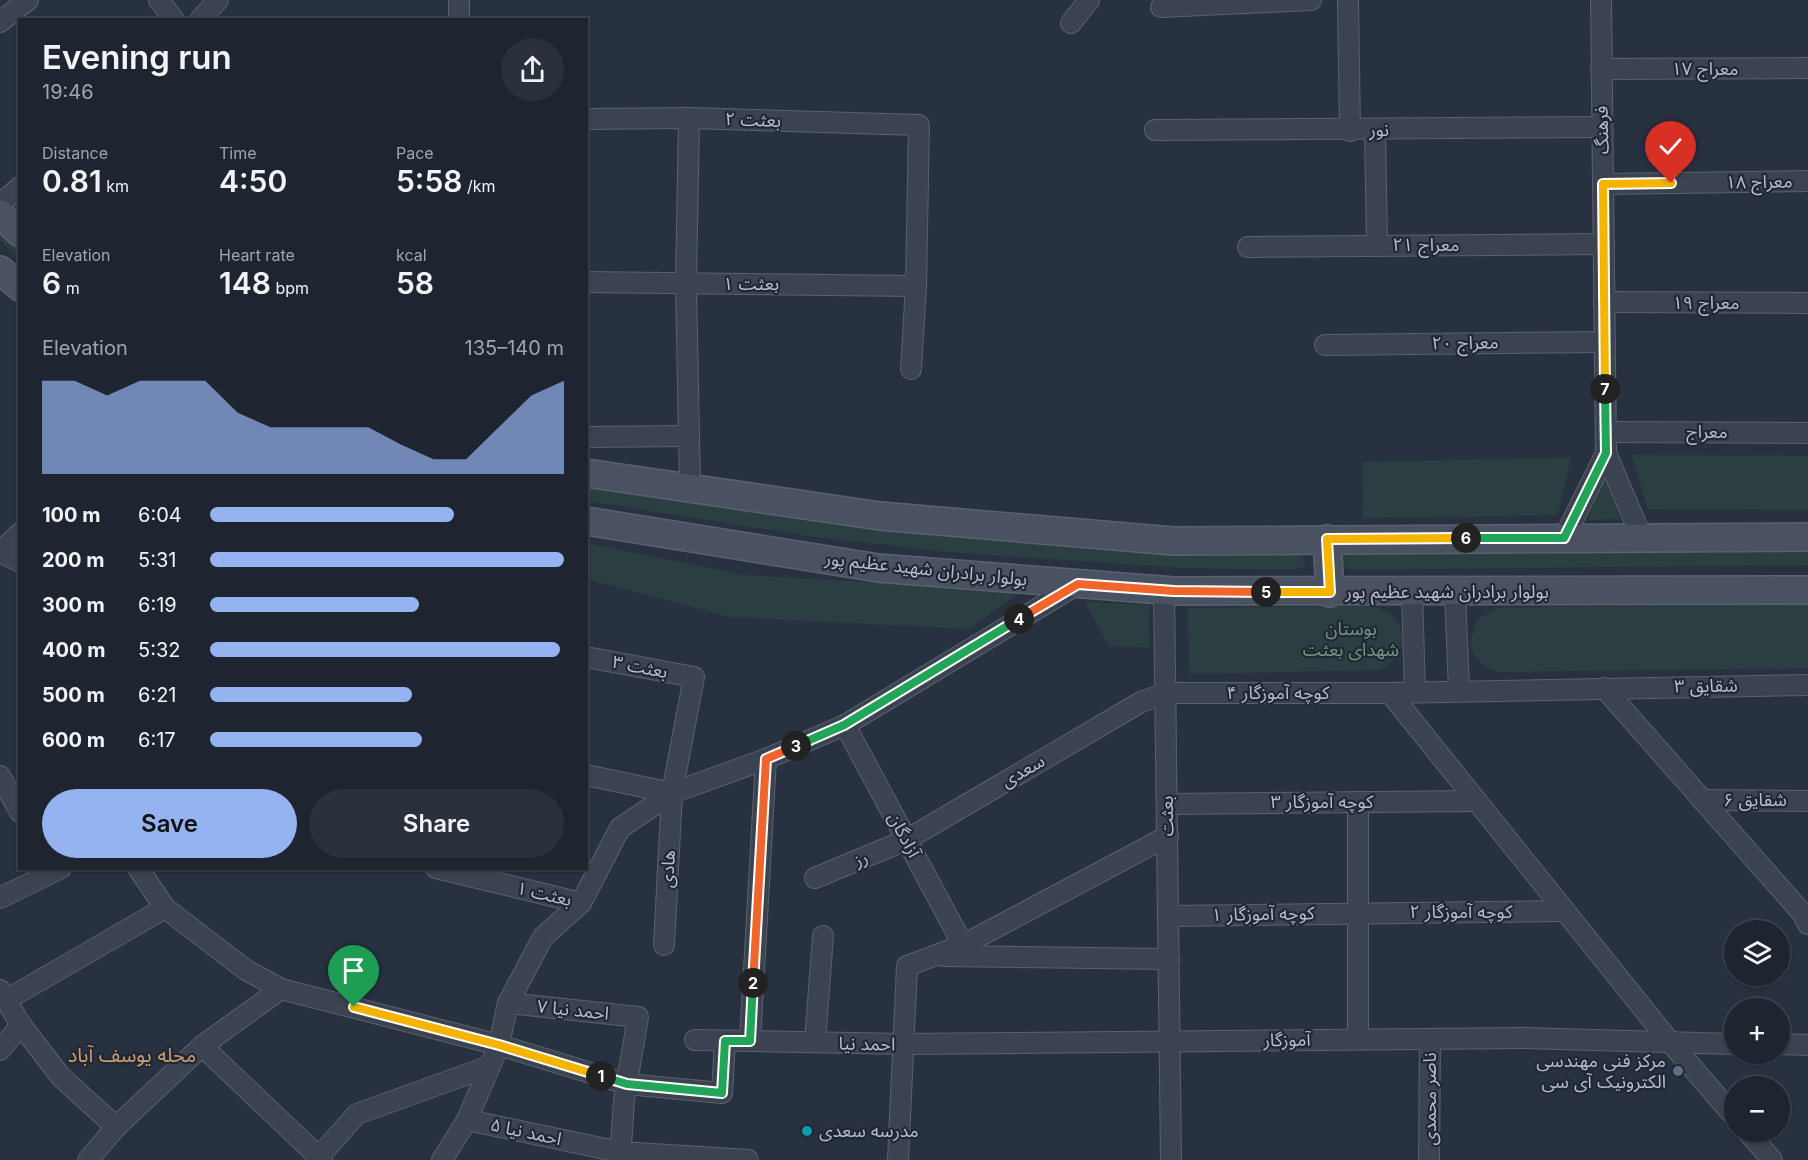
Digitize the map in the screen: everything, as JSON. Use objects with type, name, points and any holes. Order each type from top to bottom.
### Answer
[{"type":"main road","points":[[0,214],[18,231]]},
{"type":"main road","points":[[0,270],[18,285]]},
{"type":"main road","points":[[588,473],[880,516],[1173,542],[1808,537]]},
{"type":"main road","name":"بولوار برادران شهید عظیم‌ پور","points":[[588,521],[878,567],[1164,590],[1330,592],[1808,590]]},
{"type":"main road","points":[[1327,539],[1330,592]]},
{"type":"street","points":[[0,22],[28,0]]},
{"type":"street","points":[[159,0],[172,18]]},
{"type":"street","points":[[202,18],[218,0]]},
{"type":"street","points":[[459,0],[459,18]]},
{"type":"street","points":[[1071,23],[1089,0]]},
{"type":"street","points":[[1161,7],[1311,0]]},
{"type":"street","points":[[1348,0],[1350,130]]},
{"type":"street","name":"فرهنگ","points":[[1564,538],[1606,453],[1600,0]]},
{"type":"street","name":"معراج ۱۷","points":[[1601,69],[1808,68]]},
{"type":"street","points":[[689,118],[686,284],[690,489]]},
{"type":"street","name":"بعثت ۲","points":[[588,119],[689,118],[919,125],[916,285]]},
{"type":"street","name":"نور","points":[[1155,130],[1602,127]]},
{"type":"street","points":[[1375,130],[1377,246]]},
{"type":"street","name":"معراج ۱۸","points":[[1603,184],[1808,181]]},
{"type":"street","points":[[0,204],[18,189]]},
{"type":"street","name":"معراج ۲۱","points":[[1248,247],[1604,244]]},
{"type":"street","name":"بعثت ۱","points":[[588,282],[916,285]]},
{"type":"street","points":[[910,369],[916,285]]},
{"type":"street","name":"معراج ۱۹","points":[[1604,302],[1808,303]]},
{"type":"street","name":"معراج ۲۰","points":[[1325,345],[1605,342]]},
{"type":"street","name":"معراج","points":[[1606,432],[1808,433]]},
{"type":"street","points":[[588,437],[689,436]]},
{"type":"street","points":[[1606,453],[1642,538]]},
{"type":"street","points":[[18,535],[0,552],[18,561]]},
{"type":"street","points":[[442,1160],[467,1120],[499,1045],[508,1003],[543,937],[581,903],[620,828],[672,794],[766,759],[844,725],[1078,584]]},
{"type":"street","name":"بعثت","points":[[1164,590],[1171,1160]]},
{"type":"street","points":[[1412,592],[1415,692]]},
{"type":"street","points":[[1455,592],[1459,690]]},
{"type":"street","name":"بعثت ۳","points":[[588,657],[694,677]]},
{"type":"street","name":"هادی","points":[[664,945],[672,794],[694,677]]},
{"type":"street","name":"شقایق ۳","points":[[1459,690],[1808,685]]},
{"type":"street","points":[[1604,688],[1806,918]]},
{"type":"street","name":"کوچه آموزگار ۴","points":[[1141,702],[1166,693],[1390,693],[1459,690]]},
{"type":"street","points":[[1390,693],[1670,1042],[1724,1104]]},
{"type":"street","name":"سعدی","points":[[906,840],[1141,702]]},
{"type":"street","name":"آزادگان","points":[[844,725],[963,945]]},
{"type":"street","points":[[750,1041],[766,759]]},
{"type":"street","points":[[588,775],[672,794]]},
{"type":"street","points":[[0,776],[18,808]]},
{"type":"street","name":"شقایق ۶","points":[[1702,800],[1808,801]]},
{"type":"street","name":"کوچه آموزگار ۳","points":[[1167,804],[1477,801]]},
{"type":"street","points":[[1358,802],[1358,1039]]},
{"type":"street","points":[[904,1044],[907,966],[963,945],[1168,836]]},
{"type":"street","name":"رز","points":[[815,878],[906,840]]},
{"type":"street","points":[[0,898],[55,870]]},
{"type":"street","points":[[139,870],[165,908],[246,970],[281,989],[499,1045],[627,1084],[722,1093],[725,1041]]},
{"type":"street","name":"بعثت ۱","points":[[443,870],[581,903]]},
{"type":"street","points":[[116,1127],[61,1077],[21,1025],[3,995],[165,908]]},
{"type":"street","name":"کوچه آموزگار ۲","points":[[1357,912],[1564,911]]},
{"type":"street","name":"کوچه آموزگار ۱","points":[[1169,916],[1357,912]]},
{"type":"street","points":[[815,1042],[823,936]]},
{"type":"street","points":[[934,956],[1169,958]]},
{"type":"street","points":[[90,1159],[116,1127],[202,1046],[281,989]]},
{"type":"street","name":"احمد نیا ۷","points":[[508,1003],[638,1017],[627,1084]]},
{"type":"street","points":[[0,1050],[21,1025]]},
{"type":"street","name":"آموزگار","points":[[904,1044],[1523,1038],[1724,1044]]},
{"type":"street","name":"ناصر محمدی","points":[[1430,1039],[1430,1160]]},
{"type":"street","name":"احمد نیا","points":[[694,1040],[904,1044],[898,1160]]},
{"type":"street","points":[[1790,1044],[1808,1045]]},
{"type":"street","points":[[202,1046],[319,1159],[357,1114],[490,1066]]},
{"type":"street","points":[[620,1156],[627,1084]]},
{"type":"street","name":"احمد نیا ۵","points":[[467,1120],[620,1156],[748,1160]]},
{"type":"street","points":[[1756,1142],[1772,1160]]},
{"type":"green space","points":[[0,220],[18,238],[18,257],[0,240]]},
{"type":"green space","points":[[1632,455],[1808,456],[1808,510],[1648,509]]},
{"type":"green space","points":[[1571,458],[1558,515],[1363,518],[1362,462]]},
{"type":"green space","points":[[1605,469],[1620,519],[1588,520]]},
{"type":"green space","points":[[588,483],[1302,554],[1305,566],[1293,570],[1184,568],[947,552],[808,536],[588,501]]},
{"type":"green space","points":[[588,543],[745,575],[1021,591],[969,629],[730,617],[588,579]]},
{"type":"green space","points":[[1808,549],[1808,565],[1350,570],[1342,564],[1345,554]]},
{"type":"green space","points":[[1084,602],[1149,605],[1150,648],[1109,646]]},
{"type":"green space","points":[[1808,602],[1808,668],[1498,672],[1487,668],[1480,662],[1470,642],[1477,620],[1496,608]]},
{"type":"green space","name":"بوستان شهدای بعثت","points":[[1369,606],[1392,616],[1402,634],[1402,643],[1398,653],[1380,670],[1189,674],[1188,608]]},
{"type":"place","name":"مرکز فنی مهندسی الکترونیک آی سی","points":[[1678,1071]]},
{"type":"place","name":"مدرسه سعدی","points":[[807,1131]]},
{"type":"district","name":"محله یوسف آباد","points":[[132,1055]]},
{"type":"route","points":[[354,1007],[499,1045],[627,1084],[722,1093],[725,1041],[750,1041],[766,759],[844,725],[1078,584],[1174,591],[1330,592],[1327,539],[1564,538],[1606,453],[1603,184],[1671,183]]}]
